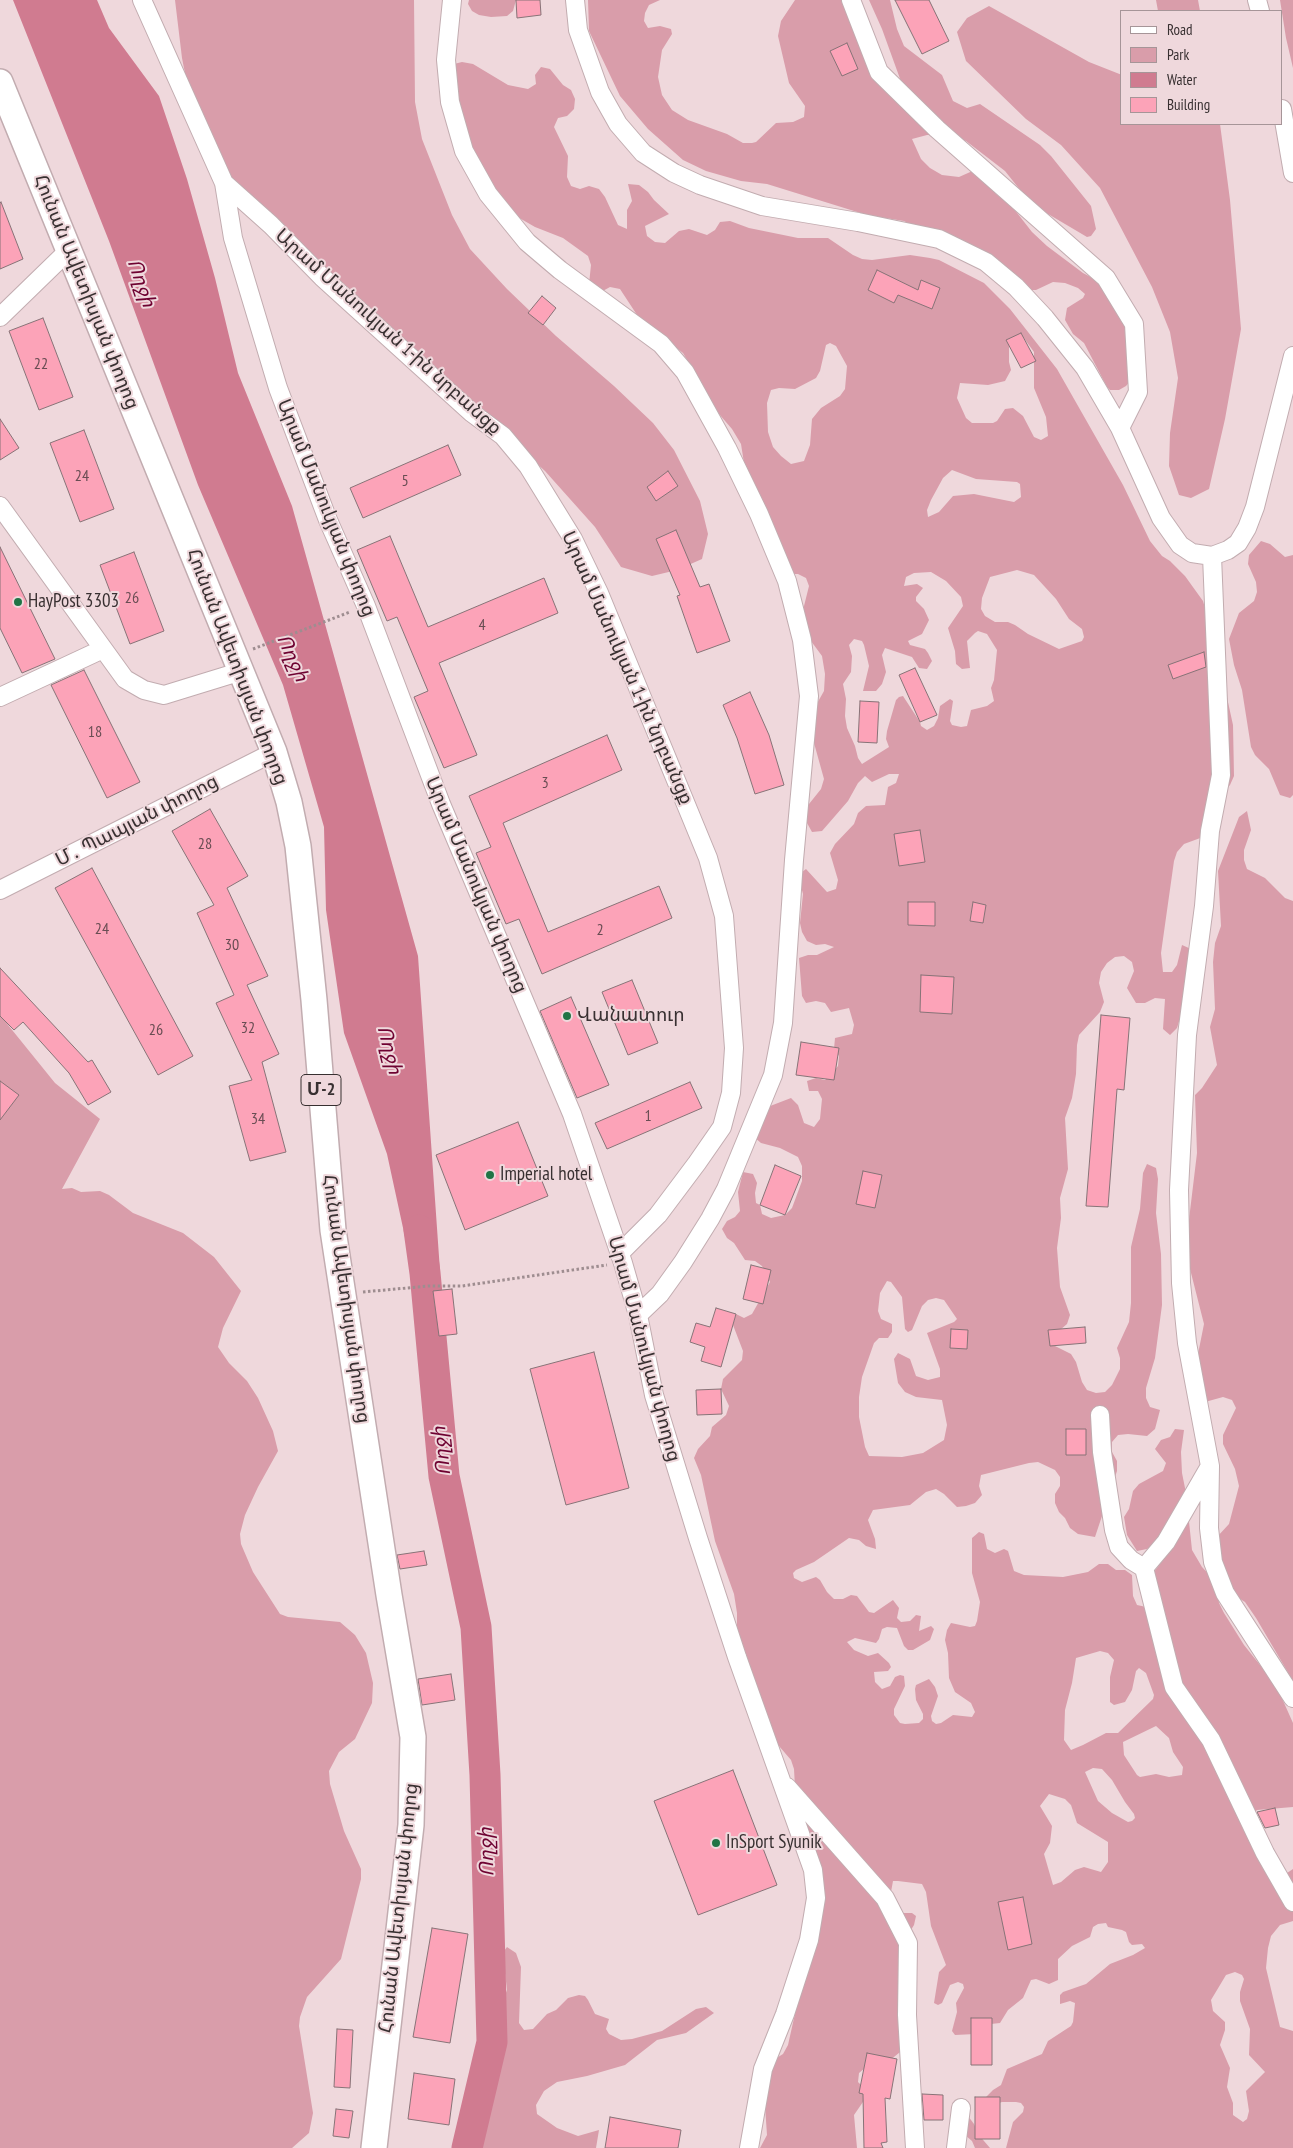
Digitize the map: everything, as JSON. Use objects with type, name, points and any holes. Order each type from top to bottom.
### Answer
[{"type":"highway","name":"Հունան Ավետիսյան փողոց","points":[[0,82],[68,251],[245,661],[289,802],[298,846],[314,1000],[332,1230],[389,1595],[414,1738],[411,1825],[374,2148]]},
{"type":"street","name":"Արամ Մանուկյան փողոց","points":[[142,0],[224,183],[233,238],[282,397],[328,520],[366,606],[441,804],[572,1114],[622,1258],[638,1315],[654,1395],[675,1466],[737,1657],[812,1870],[816,1898],[809,1940],[785,2014],[763,2068],[749,2148]]},
{"type":"street","points":[[452,0],[446,60],[450,102],[464,151],[488,194],[527,242],[560,270],[661,344],[685,372],[727,448],[788,581],[802,640],[809,696],[794,860],[783,1023],[773,1075],[726,1189],[710,1219],[660,1294],[638,1315]]},
{"type":"street","points":[[575,0],[578,30],[600,92],[618,124],[643,153],[674,173],[700,185],[762,206],[858,222],[939,240],[986,262],[1016,288],[1045,318],[1085,368],[1120,428],[1161,518],[1180,545],[1192,553],[1212,556],[1238,543],[1250,521],[1293,356]]},
{"type":"street","points":[[851,0],[879,72],[937,129],[1106,278],[1134,324],[1138,392],[1120,428]]},
{"type":"street","points":[[1283,116],[1293,173]]},
{"type":"street","name":"Արամ Մանուկյան 1-ին նրբանցք","points":[[224,183],[271,225],[322,276],[472,413],[503,436],[528,466],[573,539],[599,593],[708,858],[724,925],[734,1048],[731,1093],[722,1127],[658,1215],[622,1258]]},
{"type":"street","points":[[0,317],[68,251]]},
{"type":"street","points":[[0,506],[5,524],[125,679],[144,690],[164,695],[245,661]]},
{"type":"street","points":[[1212,556],[1220,775],[1210,831],[1204,906],[1188,1035],[1179,1190],[1181,1283],[1187,1343],[1210,1466],[1209,1528],[1213,1562],[1225,1593],[1293,1698]]},
{"type":"street","points":[[0,697],[103,649]]},
{"type":"street","name":"Մ․ Պապյան փողոց","points":[[0,890],[274,752]]},
{"type":"street","points":[[1100,1414],[1102,1452],[1114,1530],[1119,1547],[1131,1560],[1144,1568],[1174,1687],[1212,1740],[1265,1853],[1293,1902]]},
{"type":"street","points":[[1144,1568],[1166,1542],[1210,1466]]},
{"type":"street","points":[[781,1781],[885,1898],[908,1943],[907,2015],[915,2148]]},
{"type":"street","points":[[956,2148],[961,2108]]},
{"type":"path","points":[[245,661],[331,620]]},
{"type":"path","points":[[362,1292],[429,1286],[462,1286],[622,1258]]},
{"type":"green space","points":[[175,0],[414,0],[415,102],[422,139],[452,215],[470,249],[507,289],[653,423],[674,450],[700,501],[708,534],[702,559],[677,570],[652,576],[621,567],[595,527],[545,471],[304,253],[222,168],[194,119],[182,58]]},
{"type":"green space","points":[[469,0],[516,0],[513,11],[507,16],[491,17],[479,15],[472,11],[468,4]]},
{"type":"green space","points":[[588,0],[660,0],[649,5],[644,21],[648,28],[660,26],[671,29],[672,34],[662,50],[658,77],[662,95],[672,110],[688,120],[727,134],[743,143],[752,143],[756,142],[776,123],[793,122],[804,117],[805,106],[789,83],[778,36],[781,21],[795,0],[844,0],[862,43],[903,87],[882,29],[869,0],[890,0],[897,29],[904,46],[942,75],[953,101],[967,108],[980,104],[1040,145],[1091,206],[1096,229],[1091,236],[1087,237],[1043,211],[1021,191],[1005,171],[966,141],[947,135],[927,135],[912,139],[921,159],[930,168],[942,175],[959,177],[977,169],[988,180],[995,193],[1014,209],[1032,232],[1047,246],[1083,273],[1098,281],[1123,322],[1132,344],[1131,380],[1119,390],[1110,390],[1084,343],[1073,334],[1065,320],[1067,308],[1083,298],[1085,294],[1078,288],[1065,283],[1053,282],[1036,290],[1027,290],[904,221],[867,215],[767,184],[741,181],[706,171],[683,160],[648,129],[620,96],[589,31]]},
{"type":"green space","points":[[1156,0],[1198,0],[1200,10],[1158,10]]},
{"type":"green space","points":[[1280,0],[1293,0],[1293,68],[1286,38],[1283,10]]},
{"type":"green space","points":[[989,6],[1089,62],[1120,74],[1120,125],[1220,125],[1230,200],[1241,329],[1225,419],[1209,489],[1191,498],[1179,495],[1169,466],[1170,433],[1178,378],[1170,332],[1152,287],[1100,188],[1061,145],[1026,119],[966,61],[957,32],[967,18]]},
{"type":"green space","points":[[462,62],[473,64],[508,85],[528,89],[536,84],[535,75],[541,67],[550,69],[563,85],[571,90],[575,99],[574,109],[567,116],[558,118],[554,127],[568,156],[567,177],[571,186],[580,189],[589,186],[599,189],[605,197],[618,225],[627,229],[627,210],[632,201],[628,184],[639,185],[669,214],[645,226],[647,236],[655,242],[665,243],[679,231],[689,229],[707,235],[715,230],[720,222],[730,221],[749,228],[798,238],[828,238],[862,259],[872,260],[910,255],[939,260],[984,283],[1010,309],[1057,369],[1123,485],[1150,541],[1162,556],[1185,576],[1203,601],[1206,611],[1206,630],[1215,667],[1224,684],[1233,725],[1234,776],[1230,785],[1223,793],[1203,837],[1184,844],[1177,852],[1174,861],[1161,953],[1163,972],[1172,972],[1177,965],[1182,945],[1191,949],[1189,989],[1177,1028],[1170,1035],[1163,1029],[1165,999],[1155,998],[1145,1003],[1136,1003],[1127,988],[1134,971],[1132,962],[1124,956],[1115,957],[1107,963],[1101,972],[1099,983],[1104,1002],[1100,1012],[1079,1035],[1072,1098],[1065,1118],[1068,1169],[1060,1198],[1061,1218],[1057,1248],[1060,1287],[1070,1315],[1067,1324],[1060,1330],[1053,1345],[1071,1354],[1087,1390],[1096,1393],[1105,1392],[1112,1385],[1120,1369],[1120,1358],[1117,1348],[1129,1322],[1131,1247],[1140,1209],[1143,1173],[1147,1164],[1156,1168],[1158,1179],[1156,1213],[1161,1254],[1162,1305],[1155,1358],[1146,1388],[1146,1398],[1150,1407],[1160,1410],[1155,1429],[1147,1436],[1118,1435],[1112,1442],[1112,1452],[1117,1461],[1117,1471],[1095,1537],[1078,1534],[1070,1528],[1065,1518],[1059,1512],[1055,1503],[1055,1494],[1060,1486],[1060,1477],[1055,1470],[1038,1462],[1029,1463],[981,1475],[979,1486],[982,1495],[975,1503],[966,1506],[957,1507],[936,1489],[926,1492],[910,1505],[873,1510],[868,1520],[875,1539],[876,1549],[866,1546],[859,1540],[849,1538],[814,1562],[793,1573],[794,1578],[802,1582],[816,1577],[834,1599],[843,1599],[851,1595],[857,1596],[869,1612],[874,1613],[893,1600],[899,1608],[897,1618],[901,1622],[910,1621],[916,1615],[921,1616],[919,1631],[931,1626],[934,1629],[930,1640],[913,1650],[908,1650],[904,1646],[897,1628],[887,1627],[882,1629],[876,1643],[855,1638],[847,1642],[854,1650],[868,1656],[878,1653],[889,1663],[891,1667],[888,1671],[874,1672],[875,1682],[882,1689],[890,1686],[895,1677],[904,1676],[905,1686],[894,1709],[894,1715],[900,1723],[919,1723],[923,1719],[923,1714],[916,1700],[915,1689],[916,1685],[929,1679],[935,1687],[938,1696],[931,1716],[932,1721],[936,1724],[941,1723],[953,1715],[972,1717],[975,1712],[971,1703],[955,1692],[949,1678],[948,1653],[945,1640],[951,1623],[970,1627],[975,1626],[977,1621],[980,1602],[972,1573],[972,1538],[979,1532],[984,1534],[987,1549],[995,1553],[1004,1549],[1008,1551],[1014,1571],[1024,1575],[1063,1577],[1088,1572],[1099,1564],[1108,1564],[1116,1570],[1125,1570],[1132,1575],[1133,1596],[1137,1605],[1146,1607],[1150,1577],[1171,1547],[1155,1544],[1147,1549],[1137,1551],[1127,1535],[1124,1517],[1129,1509],[1133,1491],[1139,1484],[1163,1471],[1166,1463],[1155,1449],[1161,1440],[1170,1437],[1175,1429],[1184,1430],[1181,1452],[1182,1473],[1192,1550],[1202,1567],[1216,1582],[1219,1603],[1224,1613],[1244,1645],[1276,1685],[1293,1723],[1293,1807],[1257,1810],[1252,1815],[1287,1892],[1287,1873],[1293,1869],[1293,1921],[1280,1925],[1271,1936],[1266,1968],[1280,2027],[1293,2031],[1293,2148],[1006,2148],[1013,2122],[1023,2112],[1024,2107],[1021,2103],[1016,2102],[1002,2102],[993,2105],[985,2101],[986,2097],[1001,2085],[1007,2069],[1042,2054],[1048,2041],[1071,2026],[1075,2003],[1070,2001],[1060,2004],[1060,1995],[1063,1992],[1086,1984],[1110,1964],[1145,1948],[1142,1944],[1132,1945],[1126,1932],[1108,1927],[1106,1923],[1098,1924],[1093,1927],[1090,1937],[1072,1946],[1058,1959],[1058,1980],[1049,1984],[1036,1979],[1031,1980],[1023,1998],[1008,2010],[1000,2023],[991,2024],[975,2034],[955,2035],[952,2031],[957,2012],[956,2003],[964,1988],[963,1984],[958,1982],[950,1985],[942,2003],[938,2005],[934,2003],[939,1972],[946,1965],[931,1926],[926,1892],[922,1884],[893,1881],[891,1892],[900,1910],[903,1913],[912,1913],[916,1916],[914,1925],[909,1933],[916,2001],[905,2048],[889,2061],[871,2063],[859,2073],[858,2082],[862,2086],[865,2099],[854,2115],[857,2148],[760,2148],[767,2135],[765,2106],[770,2073],[775,2059],[783,2054],[788,2045],[820,1902],[795,1787],[794,1769],[791,1760],[773,1739],[760,1694],[751,1676],[737,1631],[734,1594],[715,1541],[701,1475],[694,1458],[698,1449],[710,1436],[712,1427],[726,1415],[729,1406],[721,1389],[723,1379],[742,1360],[743,1351],[733,1325],[736,1314],[744,1318],[752,1314],[770,1282],[762,1266],[755,1261],[745,1260],[722,1229],[727,1221],[735,1217],[740,1211],[738,1192],[743,1172],[753,1174],[757,1183],[756,1203],[760,1205],[762,1214],[771,1218],[785,1215],[792,1208],[802,1181],[802,1166],[798,1157],[780,1148],[761,1143],[754,1137],[765,1108],[791,1098],[798,1105],[804,1123],[814,1127],[820,1119],[822,1099],[818,1091],[809,1091],[807,1081],[816,1078],[825,1080],[838,1066],[839,1056],[834,1049],[835,1038],[852,1034],[854,1025],[849,1008],[831,1012],[825,1003],[816,1001],[806,1003],[802,996],[799,958],[817,955],[834,947],[825,944],[816,945],[807,941],[802,932],[800,923],[803,894],[798,875],[806,869],[827,892],[836,889],[838,880],[830,853],[835,844],[854,824],[858,813],[866,806],[885,805],[888,787],[896,783],[899,774],[889,774],[872,782],[865,776],[858,783],[848,801],[822,831],[812,832],[807,823],[806,813],[809,804],[821,789],[824,779],[814,743],[812,724],[815,707],[824,691],[825,674],[822,656],[811,641],[803,623],[802,614],[809,586],[806,578],[798,574],[789,574],[747,482],[741,444],[732,429],[719,414],[683,353],[639,318],[620,289],[610,287],[601,292],[589,284],[591,265],[588,256],[563,238],[535,227],[509,212],[495,200],[472,147],[447,71],[454,64]],"holes":[[[1023,337],[1034,352],[1034,388],[1046,417],[1048,436],[1041,440],[1034,437],[1023,416],[1013,408],[1005,409],[997,421],[993,423],[972,423],[966,418],[957,398],[960,383],[988,385],[1005,381],[1011,370],[1009,342]],[[830,343],[836,346],[847,366],[845,389],[840,396],[821,408],[812,419],[810,445],[804,461],[791,464],[773,447],[768,432],[767,403],[771,390],[779,388],[795,389],[816,378],[820,371],[826,345]],[[952,470],[976,479],[1017,482],[1020,484],[1021,497],[1014,502],[974,494],[953,496],[939,512],[928,517],[927,510],[943,478]],[[1017,570],[1034,575],[1056,599],[1069,619],[1082,629],[1084,637],[1082,641],[1059,649],[1008,622],[995,622],[985,616],[981,609],[982,598],[990,577]],[[931,572],[946,581],[961,597],[963,606],[948,628],[955,651],[956,664],[962,669],[970,668],[967,641],[978,631],[987,634],[997,650],[994,680],[991,688],[994,701],[987,706],[971,710],[967,726],[961,727],[952,725],[950,721],[953,701],[950,699],[940,706],[938,718],[934,726],[927,730],[921,726],[903,696],[899,697],[896,700],[887,731],[886,739],[889,747],[862,764],[847,728],[845,716],[846,699],[843,684],[851,672],[852,656],[849,645],[854,639],[862,641],[864,645],[869,666],[863,691],[876,691],[882,684],[886,672],[882,655],[885,648],[912,657],[919,668],[927,669],[932,661],[925,649],[910,645],[908,641],[922,634],[929,620],[924,609],[916,601],[916,597],[923,588],[917,584],[904,586],[906,577],[914,573]],[[887,1281],[891,1282],[902,1297],[905,1329],[908,1332],[912,1330],[922,1306],[928,1300],[936,1298],[944,1300],[957,1319],[927,1333],[940,1369],[940,1377],[928,1380],[916,1376],[910,1359],[898,1353],[894,1359],[898,1383],[905,1392],[916,1397],[942,1400],[947,1425],[944,1440],[923,1453],[902,1457],[869,1456],[865,1447],[859,1417],[862,1377],[874,1343],[879,1338],[888,1338],[892,1332],[892,1324],[881,1319],[878,1311],[880,1293]],[[1100,1651],[1108,1653],[1114,1660],[1110,1677],[1110,1702],[1114,1705],[1125,1702],[1132,1690],[1136,1671],[1139,1668],[1146,1673],[1154,1695],[1153,1699],[1118,1733],[1106,1733],[1071,1750],[1064,1740],[1065,1710],[1076,1658]],[[1156,1726],[1169,1738],[1173,1752],[1183,1767],[1182,1775],[1169,1777],[1156,1774],[1140,1777],[1124,1755],[1123,1742]],[[1093,1768],[1102,1769],[1112,1780],[1135,1818],[1128,1822],[1112,1813],[1098,1801],[1085,1772]],[[1049,1794],[1065,1799],[1071,1805],[1077,1823],[1108,1842],[1108,1862],[1101,1872],[1084,1867],[1075,1870],[1061,1882],[1053,1885],[1044,1854],[1050,1843],[1052,1826],[1040,1806]],[[1235,1972],[1242,1975],[1244,1979],[1240,1992],[1240,2001],[1250,2029],[1249,2055],[1265,2072],[1246,2091],[1249,2111],[1247,2119],[1243,2122],[1233,2115],[1233,2103],[1227,2087],[1230,2068],[1220,2045],[1225,2030],[1225,2022],[1213,2011],[1211,2000],[1226,1975]]]},
{"type":"green space","points":[[1261,541],[1270,544],[1285,557],[1293,555],[1293,795],[1290,798],[1280,795],[1269,769],[1255,755],[1251,747],[1242,690],[1234,665],[1229,639],[1239,613],[1254,601],[1257,592],[1256,582],[1248,564],[1249,555]]},
{"type":"green space","points":[[1247,811],[1251,830],[1244,850],[1244,860],[1247,869],[1265,878],[1285,898],[1293,901],[1293,1681],[1256,1618],[1245,1602],[1237,1597],[1224,1572],[1217,1537],[1229,1524],[1239,1486],[1235,1469],[1223,1444],[1223,1435],[1236,1408],[1232,1400],[1223,1397],[1205,1402],[1196,1364],[1204,1324],[1189,1265],[1187,1236],[1197,1153],[1195,1095],[1202,1088],[1217,1065],[1210,1027],[1215,1009],[1213,962],[1215,943],[1221,926],[1218,871],[1239,817]]},
{"type":"green space","points":[[0,1015],[55,1083],[100,1119],[62,1189],[72,1188],[81,1192],[100,1191],[109,1195],[133,1213],[183,1233],[214,1257],[241,1291],[223,1328],[218,1347],[229,1363],[247,1381],[258,1398],[273,1431],[278,1451],[245,1515],[240,1534],[241,1544],[253,1572],[280,1614],[288,1617],[340,1622],[355,1635],[366,1653],[373,1683],[372,1703],[355,1739],[339,1752],[329,1771],[330,1784],[344,1831],[361,1869],[361,1879],[341,1959],[307,1997],[300,2017],[299,2026],[313,2113],[309,2133],[292,2148],[0,2148]]},
{"type":"green space","points":[[507,1947],[516,1953],[521,1967],[519,2023],[524,2030],[533,2029],[547,2014],[556,2010],[568,1998],[579,1995],[585,1996],[595,2014],[609,2019],[606,2029],[609,2034],[621,2040],[662,2031],[696,2009],[706,2007],[714,2013],[686,2033],[657,2040],[625,2065],[557,2082],[544,2091],[536,2105],[537,2114],[557,2128],[578,2136],[599,2130],[596,2148],[467,2148],[468,2120],[471,2110],[490,2093],[491,2077],[484,2041],[484,2025],[488,2008],[505,1995],[507,1990],[503,1956]]},
{"type":"green space","points":[[968,2116],[978,2134],[990,2148],[975,2148],[972,2141],[965,2135]]},
{"type":"water","points":[[13,0],[97,0],[109,28],[159,96],[187,179],[215,278],[238,373],[292,506],[418,956],[440,1271],[413,1274],[387,1154],[344,1033],[326,910],[324,827],[283,685],[198,485],[109,241]]},
{"type":"building","points":[[516,0],[540,0],[541,15],[517,18]]},
{"type":"building","points":[[895,0],[929,0],[949,41],[922,54]]},
{"type":"building","points":[[847,43],[858,69],[842,76],[830,51]]},
{"type":"building","points":[[0,203],[23,259],[0,269]]},
{"type":"building","points":[[877,270],[918,290],[921,280],[940,288],[932,309],[898,295],[894,303],[868,290]]},
{"type":"building","points":[[542,296],[556,308],[543,325],[528,313]]},
{"type":"building","points":[[43,318],[73,397],[39,410],[9,331]]},
{"type":"building","points":[[1021,333],[1036,361],[1021,368],[1006,340]]},
{"type":"building","points":[[0,419],[19,448],[0,460]]},
{"type":"building","points":[[84,430],[114,509],[80,522],[50,443]]},
{"type":"building","points":[[448,445],[461,475],[363,518],[350,488]]},
{"type":"building","points":[[668,471],[678,486],[656,501],[647,487]]},
{"type":"building","points":[[676,530],[700,587],[709,584],[730,641],[697,653],[677,596],[680,595],[656,539]]},
{"type":"building","points":[[390,536],[428,627],[544,578],[558,613],[439,663],[477,755],[444,768],[414,697],[428,691],[397,617],[387,621],[357,550]]},
{"type":"building","points":[[0,547],[55,659],[22,673],[0,628]]},
{"type":"building","points":[[134,552],[164,631],[130,644],[100,565]]},
{"type":"building","points":[[1204,652],[1206,667],[1173,679],[1168,665]]},
{"type":"building","points":[[915,668],[937,715],[920,722],[899,675]]},
{"type":"building","points":[[84,670],[140,782],[107,798],[51,685]]},
{"type":"building","points":[[750,692],[769,735],[784,785],[755,794],[737,738],[723,705]]},
{"type":"building","points":[[860,701],[879,702],[877,743],[858,742]]},
{"type":"building","points":[[607,735],[622,770],[503,823],[548,932],[659,886],[672,918],[542,974],[519,919],[506,924],[476,853],[491,847],[469,796]]},
{"type":"building","points":[[210,809],[248,876],[227,888],[268,976],[247,985],[279,1054],[262,1062],[286,1152],[250,1161],[229,1086],[252,1080],[216,1003],[234,995],[197,913],[214,905],[172,831]]},
{"type":"building","points":[[920,830],[925,862],[899,866],[894,834]]},
{"type":"building","points":[[92,868],[193,1056],[158,1075],[55,888]]},
{"type":"building","points":[[908,902],[935,902],[935,926],[908,925]]},
{"type":"building","points":[[973,902],[986,905],[983,923],[970,921]]},
{"type":"building","points":[[0,968],[88,1062],[92,1060],[111,1092],[88,1105],[69,1073],[23,1022],[14,1030],[0,1016]]},
{"type":"building","points":[[921,975],[954,977],[952,1014],[920,1012]]},
{"type":"building","points":[[632,980],[658,1043],[628,1055],[602,992]]},
{"type":"building","points":[[571,997],[609,1085],[577,1098],[540,1011]]},
{"type":"building","points":[[1101,1015],[1130,1018],[1124,1090],[1117,1089],[1108,1207],[1086,1206]]},
{"type":"building","points":[[801,1042],[839,1048],[834,1080],[796,1075]]},
{"type":"building","points":[[0,1081],[19,1095],[0,1120]]},
{"type":"building","points":[[690,1082],[702,1108],[607,1149],[595,1123]]},
{"type":"building","points":[[518,1122],[548,1196],[465,1230],[436,1155]]},
{"type":"building","points":[[775,1165],[801,1176],[785,1215],[760,1205]]},
{"type":"building","points":[[863,1171],[882,1175],[875,1208],[856,1204]]},
{"type":"building","points":[[751,1265],[771,1270],[763,1304],[743,1299]]},
{"type":"building","points":[[452,1289],[457,1334],[439,1336],[433,1291]]},
{"type":"building","points":[[716,1308],[736,1314],[721,1367],[701,1361],[705,1347],[690,1342],[696,1323],[710,1327]]},
{"type":"building","points":[[1085,1327],[1086,1343],[1050,1346],[1048,1330]]},
{"type":"building","points":[[951,1329],[968,1330],[967,1349],[950,1348]]},
{"type":"building","points":[[594,1352],[629,1488],[566,1505],[530,1369]]},
{"type":"building","points":[[721,1389],[722,1414],[697,1415],[696,1390]]},
{"type":"building","points":[[1066,1429],[1086,1429],[1086,1455],[1066,1455]]},
{"type":"building","points":[[424,1551],[427,1565],[400,1569],[397,1555]]},
{"type":"building","points":[[451,1674],[455,1700],[422,1705],[418,1679]]},
{"type":"building","name":"InSport Syunik","points":[[733,1770],[777,1885],[698,1915],[654,1801]]},
{"type":"building","points":[[1275,1808],[1279,1825],[1265,1828],[1257,1812]]},
{"type":"building","points":[[1023,1897],[1032,1944],[1008,1950],[998,1902]]},
{"type":"building","points":[[432,1928],[468,1934],[450,2043],[413,2037]]},
{"type":"building","points":[[971,2018],[992,2018],[992,2065],[971,2065]]},
{"type":"building","points":[[337,2029],[353,2030],[350,2088],[334,2087]]},
{"type":"building","points":[[867,2053],[897,2059],[890,2099],[885,2098],[887,2142],[881,2143],[883,2148],[864,2148],[863,2094],[859,2093]]},
{"type":"building","points":[[414,2073],[455,2079],[449,2125],[408,2119]]},
{"type":"building","points":[[922,2094],[943,2095],[943,2120],[924,2120]]},
{"type":"building","points":[[975,2097],[1000,2097],[1000,2139],[975,2139]]},
{"type":"building","points":[[336,2109],[353,2111],[349,2138],[333,2136]]},
{"type":"building","points":[[610,2117],[681,2130],[678,2148],[605,2148]]},
{"type":"waterway","name":"Ողջի","points":[[419,1230],[425,1273],[444,1476],[476,1627],[485,1775],[492,2042],[467,2148]]},
{"type":"place","name":"HayPost 3303","points":[[18,602]]},
{"type":"place","name":"Վանատուր","points":[[567,1016]]},
{"type":"place","name":"Imperial hotel","points":[[490,1175]]},
{"type":"place","name":"InSport Syunik","points":[[716,1843]]}]
